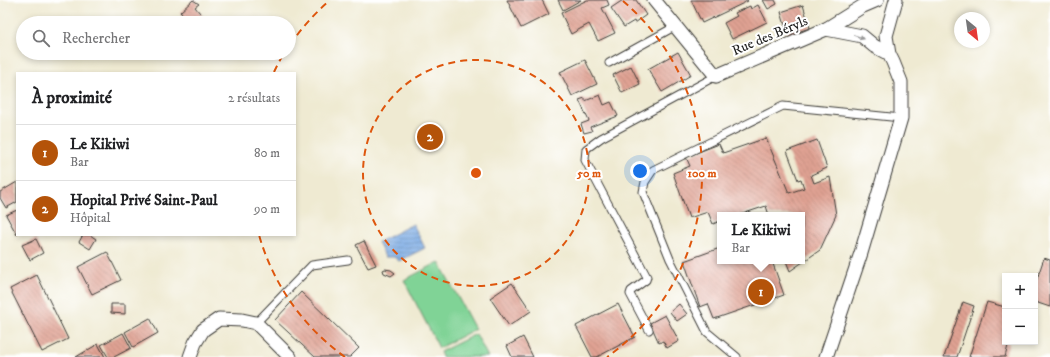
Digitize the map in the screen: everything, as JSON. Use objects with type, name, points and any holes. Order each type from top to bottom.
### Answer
[{"type":"street","points":[[654,0],[716,76]]},
{"type":"street","name":"Rue des Béryls","points":[[716,76],[826,29],[861,3],[877,0]]},
{"type":"street","points":[[826,357],[861,253],[901,118],[901,82],[889,54],[886,36],[896,0]]},
{"type":"street","points":[[826,29],[862,36],[874,46],[889,54]]},
{"type":"street","points":[[190,357],[194,343],[203,330],[219,319],[242,320],[256,323],[290,357]]},
{"type":"lane","points":[[609,63],[674,26]]},
{"type":"lane","points":[[649,330],[630,294],[631,291],[646,280],[647,277],[586,161],[586,149],[601,138],[716,76]]},
{"type":"lane","points":[[737,357],[708,332],[670,259],[643,192],[645,182],[653,170],[783,106],[901,118]]},
{"type":"lane","points":[[256,323],[312,265],[348,260]]},
{"type":"green space","points":[[439,262],[475,329],[439,348],[404,280]]},
{"type":"green space","points":[[476,334],[488,357],[442,357],[440,352]]},
{"type":"water","points":[[413,224],[425,248],[399,261],[394,257],[385,257],[378,242]]},
{"type":"building","points":[[193,0],[199,4],[195,7],[202,16],[184,16],[180,12]]},
{"type":"building","points":[[507,0],[542,0],[549,14],[521,28]]},
{"type":"building","points":[[558,0],[581,0],[563,10]]},
{"type":"building","points":[[587,0],[607,0],[609,5],[602,8],[615,33],[598,41],[589,24],[571,34],[561,13]]},
{"type":"building","points":[[623,0],[636,0],[646,15],[635,23],[634,21],[624,27],[611,8]]},
{"type":"building","points":[[691,0],[747,0],[748,1],[702,23]]},
{"type":"building","points":[[763,0],[775,0],[777,4],[768,9]]},
{"type":"building","points":[[758,5],[767,22],[732,39],[724,23],[737,16],[735,13],[750,6],[751,9]]},
{"type":"building","points":[[803,5],[810,28],[788,35],[781,12]]},
{"type":"building","points":[[678,52],[691,75],[662,92],[648,69]]},
{"type":"building","points":[[585,60],[597,84],[572,96],[560,72]]},
{"type":"building","points":[[631,66],[640,84],[622,93],[613,75]]},
{"type":"building","points":[[600,95],[604,105],[611,102],[618,116],[590,127],[592,131],[584,133],[581,124],[589,121],[579,100],[585,98],[585,101]]},
{"type":"building","points":[[766,138],[789,193],[804,188],[801,179],[798,180],[787,151],[817,140],[827,168],[811,175],[814,183],[830,177],[836,215],[820,250],[805,260],[805,212],[768,212],[766,206],[748,212],[717,212],[717,222],[713,224],[708,212],[689,218],[673,173],[690,166],[686,157],[719,144],[723,153]]},
{"type":"building","points":[[16,183],[16,203],[6,208],[0,198],[0,192]]},
{"type":"building","points":[[16,210],[16,233],[6,215]]},
{"type":"building","points":[[82,236],[92,236],[96,239],[90,249],[79,242]]},
{"type":"building","points":[[36,239],[43,253],[30,260],[22,245]]},
{"type":"building","points":[[364,241],[376,265],[368,268],[356,245]]},
{"type":"building","points":[[717,249],[717,264],[773,264],[784,295],[714,319],[708,304],[700,307],[684,261]]},
{"type":"building","points":[[107,252],[121,280],[92,294],[78,267]]},
{"type":"building","points":[[1044,258],[1050,260],[1050,307],[1038,303],[1038,276]]},
{"type":"building","points":[[787,264],[800,264],[790,271]]},
{"type":"building","points":[[383,270],[391,270],[395,273],[391,276],[384,273]]},
{"type":"building","points":[[37,275],[68,339],[42,352],[10,289]]},
{"type":"building","points":[[512,283],[531,311],[509,326],[490,298]]},
{"type":"building","points":[[301,292],[359,348],[350,357],[315,357],[275,320]]},
{"type":"building","points":[[963,302],[974,306],[957,357],[944,357]]},
{"type":"building","points":[[987,302],[1002,306],[1002,345],[1008,345],[1005,357],[969,357]]},
{"type":"building","points":[[111,304],[125,304],[125,314],[111,313]]},
{"type":"building","points":[[618,304],[635,337],[597,357],[592,357],[576,326]]},
{"type":"building","points":[[679,304],[687,314],[677,321],[670,312]]},
{"type":"building","points":[[665,315],[679,341],[667,348],[663,341],[659,343],[650,323]]},
{"type":"building","points":[[150,318],[158,333],[133,347],[125,332]]},
{"type":"building","points":[[123,333],[131,348],[114,357],[108,357],[101,345]]},
{"type":"building","points":[[523,337],[533,357],[512,357],[507,346]]},
{"type":"building","points":[[98,344],[105,357],[76,357]]},
{"type":"place","name":"Hopital Privé Saint-Paul","points":[[430,137]]},
{"type":"place","name":"Le Kikiwi","points":[[761,292]]}]
